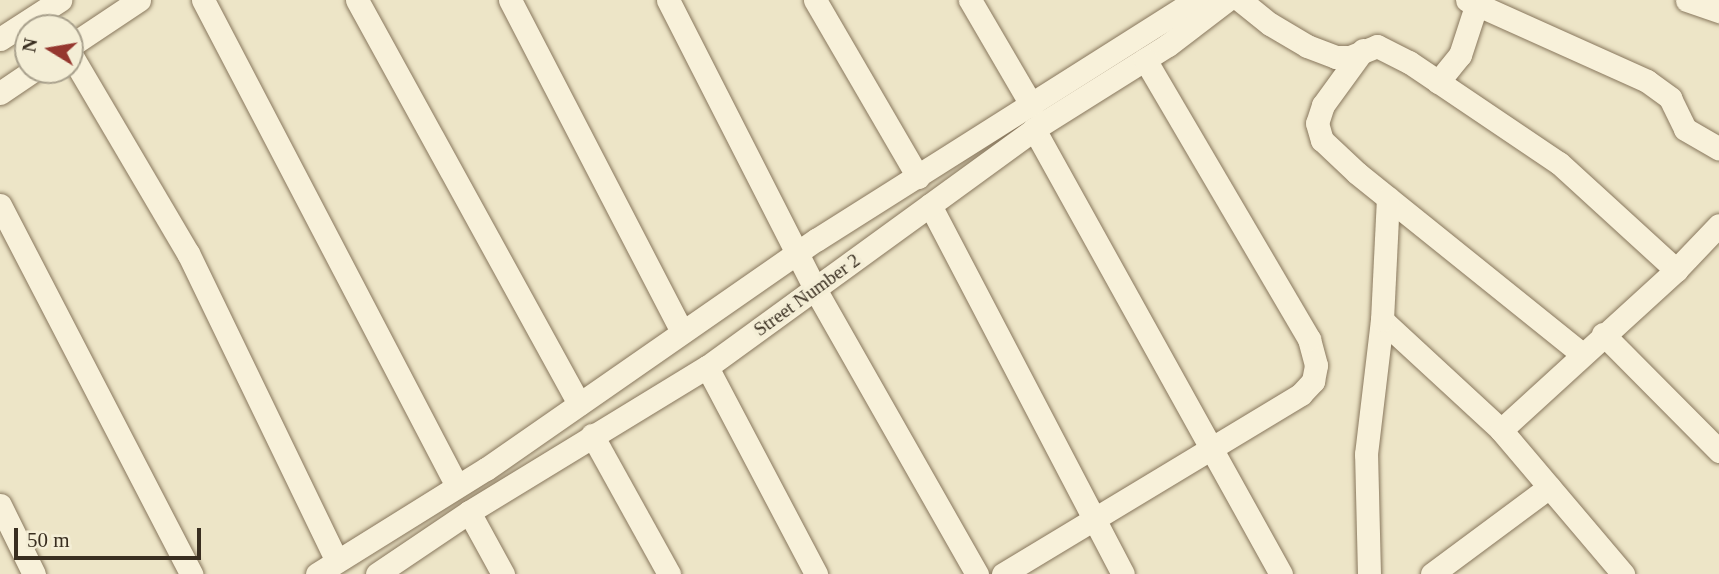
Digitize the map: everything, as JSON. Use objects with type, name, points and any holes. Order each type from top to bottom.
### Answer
[{"type":"street","points":[[84,37],[139,0]]},
{"type":"street","points":[[203,0],[457,486]]},
{"type":"street","points":[[357,0],[579,404]]},
{"type":"street","points":[[510,0],[682,332]]},
{"type":"street","points":[[668,0],[815,289],[977,574]]},
{"type":"street","points":[[815,0],[918,177]]},
{"type":"street","points":[[970,0],[1281,574]]},
{"type":"street","points":[[317,574],[457,486],[797,253],[918,177],[1033,117],[1185,7],[1203,0]]},
{"type":"street","name":"Street Number 2","points":[[377,574],[469,512],[707,367],[930,205],[1033,117],[1145,59],[1227,0]]},
{"type":"street","points":[[1240,0],[1270,24],[1307,46],[1336,57],[1350,57],[1377,46],[1393,52],[1559,163],[1676,270]]},
{"type":"street","points":[[1687,0],[1719,11]]},
{"type":"street","points":[[1438,82],[1460,55],[1474,1],[1624,68],[1654,85],[1670,97],[1685,129],[1719,149]]},
{"type":"street","points":[[0,39],[50,10]]},
{"type":"street","points":[[1363,50],[1323,105],[1317,123],[1329,148],[1582,354]]},
{"type":"street","points":[[1003,574],[1097,520],[1301,394],[1313,381],[1316,365],[1310,339],[1145,59]]},
{"type":"street","points":[[84,77],[188,253],[337,561]]},
{"type":"street","points":[[1369,574],[1366,454],[1382,320],[1388,198]]},
{"type":"street","points":[[0,205],[191,574]]},
{"type":"street","points":[[930,205],[1123,574]]},
{"type":"street","points":[[1501,430],[1603,334],[1676,270],[1714,241]]},
{"type":"street","points":[[1382,320],[1501,430],[1623,574]]},
{"type":"street","points":[[1603,334],[1719,451]]},
{"type":"street","points":[[707,367],[816,574]]},
{"type":"street","points":[[592,435],[669,574]]},
{"type":"street","points":[[1440,572],[1549,487]]},
{"type":"street","points":[[0,505],[34,574]]},
{"type":"street","points":[[469,512],[503,574]]}]
